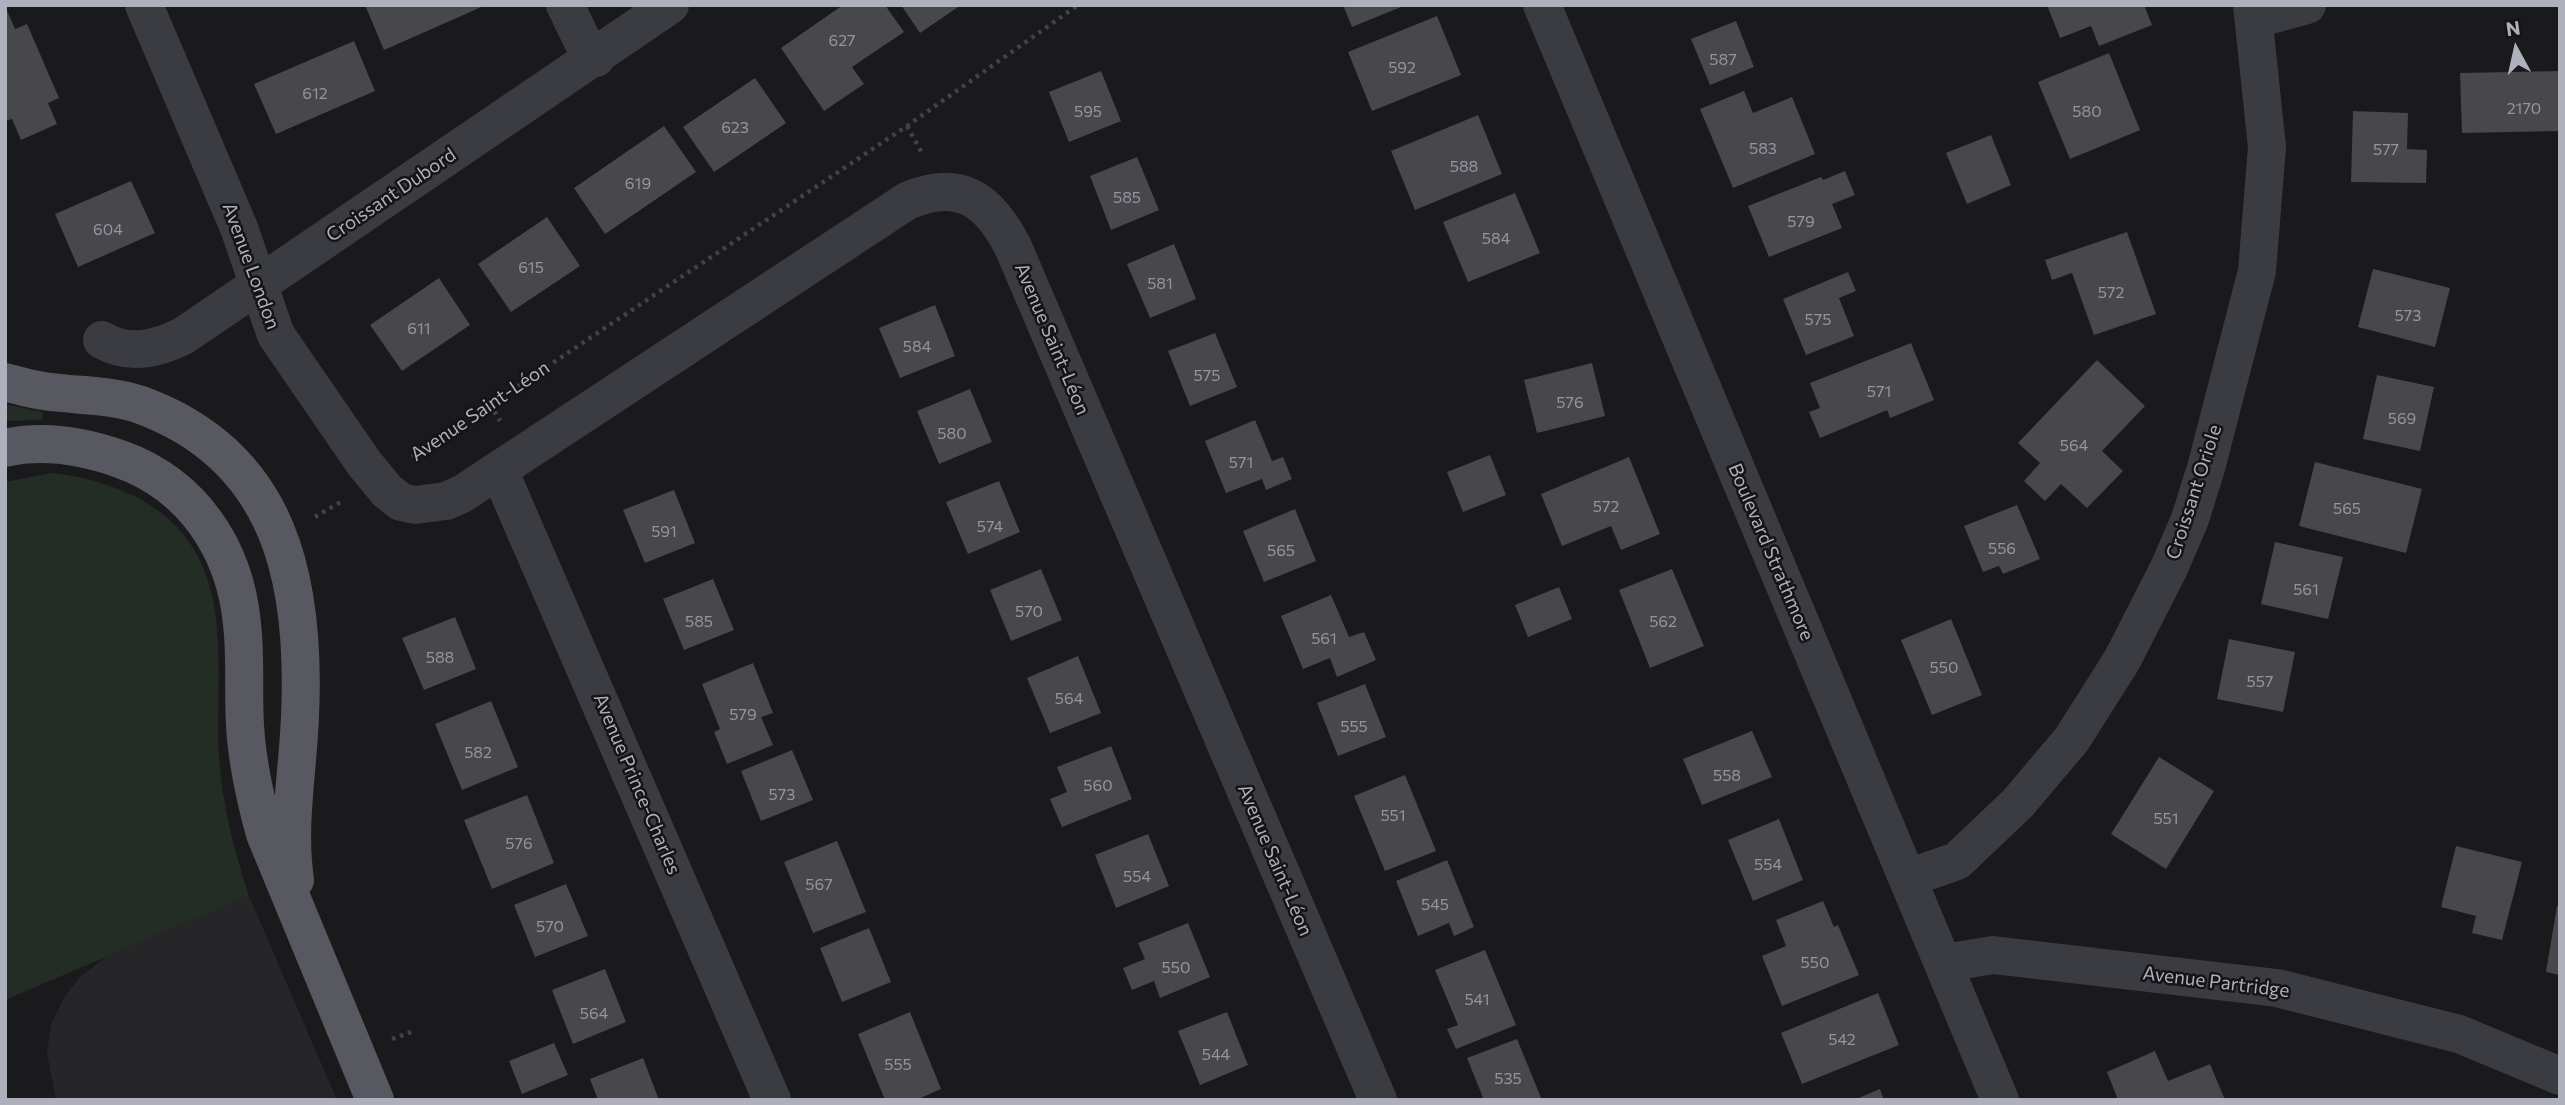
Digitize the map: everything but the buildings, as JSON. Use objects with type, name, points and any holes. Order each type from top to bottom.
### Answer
[{"type":"main road","points":[[5,382],[50,392],[113,398],[163,415],[212,445],[256,491],[273,519],[289,564],[299,635],[300,713],[292,829],[293,864],[301,920]]},
{"type":"main road","points":[[5,448],[47,444],[76,447],[132,463],[180,494],[215,534],[227,557],[242,623],[245,728],[254,796],[265,834],[374,1100]]},
{"type":"street","name":"Avenue London","points":[[144,5],[239,228],[276,335],[364,463],[387,491],[401,502]]},
{"type":"street","points":[[565,5],[584,44],[596,58]]},
{"type":"street","name":"Croissant Dubord","points":[[102,340],[114,347],[131,350],[166,344],[183,336],[596,58],[670,5]]},
{"type":"street","name":"Boulevard Strathmore","points":[[1542,5],[2000,1100]]},
{"type":"street","points":[[2254,12],[2306,5]]},
{"type":"street","name":"Croissant Oriole","points":[[1908,878],[1957,861],[2018,803],[2072,739],[2122,660],[2169,568],[2190,519],[2257,271],[2267,147],[2254,12]]},
{"type":"street","name":"Avenue Saint-Léon","points":[[401,502],[415,505],[446,501],[499,470],[907,201],[931,194],[956,193],[973,198],[988,208],[1000,222],[1013,247],[1378,1100]]},
{"type":"street","name":"Avenue Prince-Charles","points":[[499,470],[772,1100]]},
{"type":"street","name":"Avenue Partridge","points":[[1944,963],[1993,956],[2277,988],[2459,1034],[2560,1076]]},
{"type":"path","name":"Avenue Saint-Léon","points":[[403,463],[907,126],[1078,5]]},
{"type":"path","points":[[907,126],[928,162]]},
{"type":"path","points":[[491,404],[505,430]]},
{"type":"path","points":[[313,518],[355,493]]},
{"type":"path","points":[[388,1041],[411,1032]]},
{"type":"shaded area","points":[[5,404],[43,412],[42,420],[5,421]]},
{"type":"shaded area","points":[[52,473],[102,483],[147,503],[184,535],[198,556],[208,581],[216,624],[219,668],[218,734],[223,792],[249,896],[5,1000],[5,482]]},
{"type":"shaded area","points":[[249,896],[337,1100],[56,1100],[47,1053],[51,1025],[64,997],[81,976],[106,957]]}]
